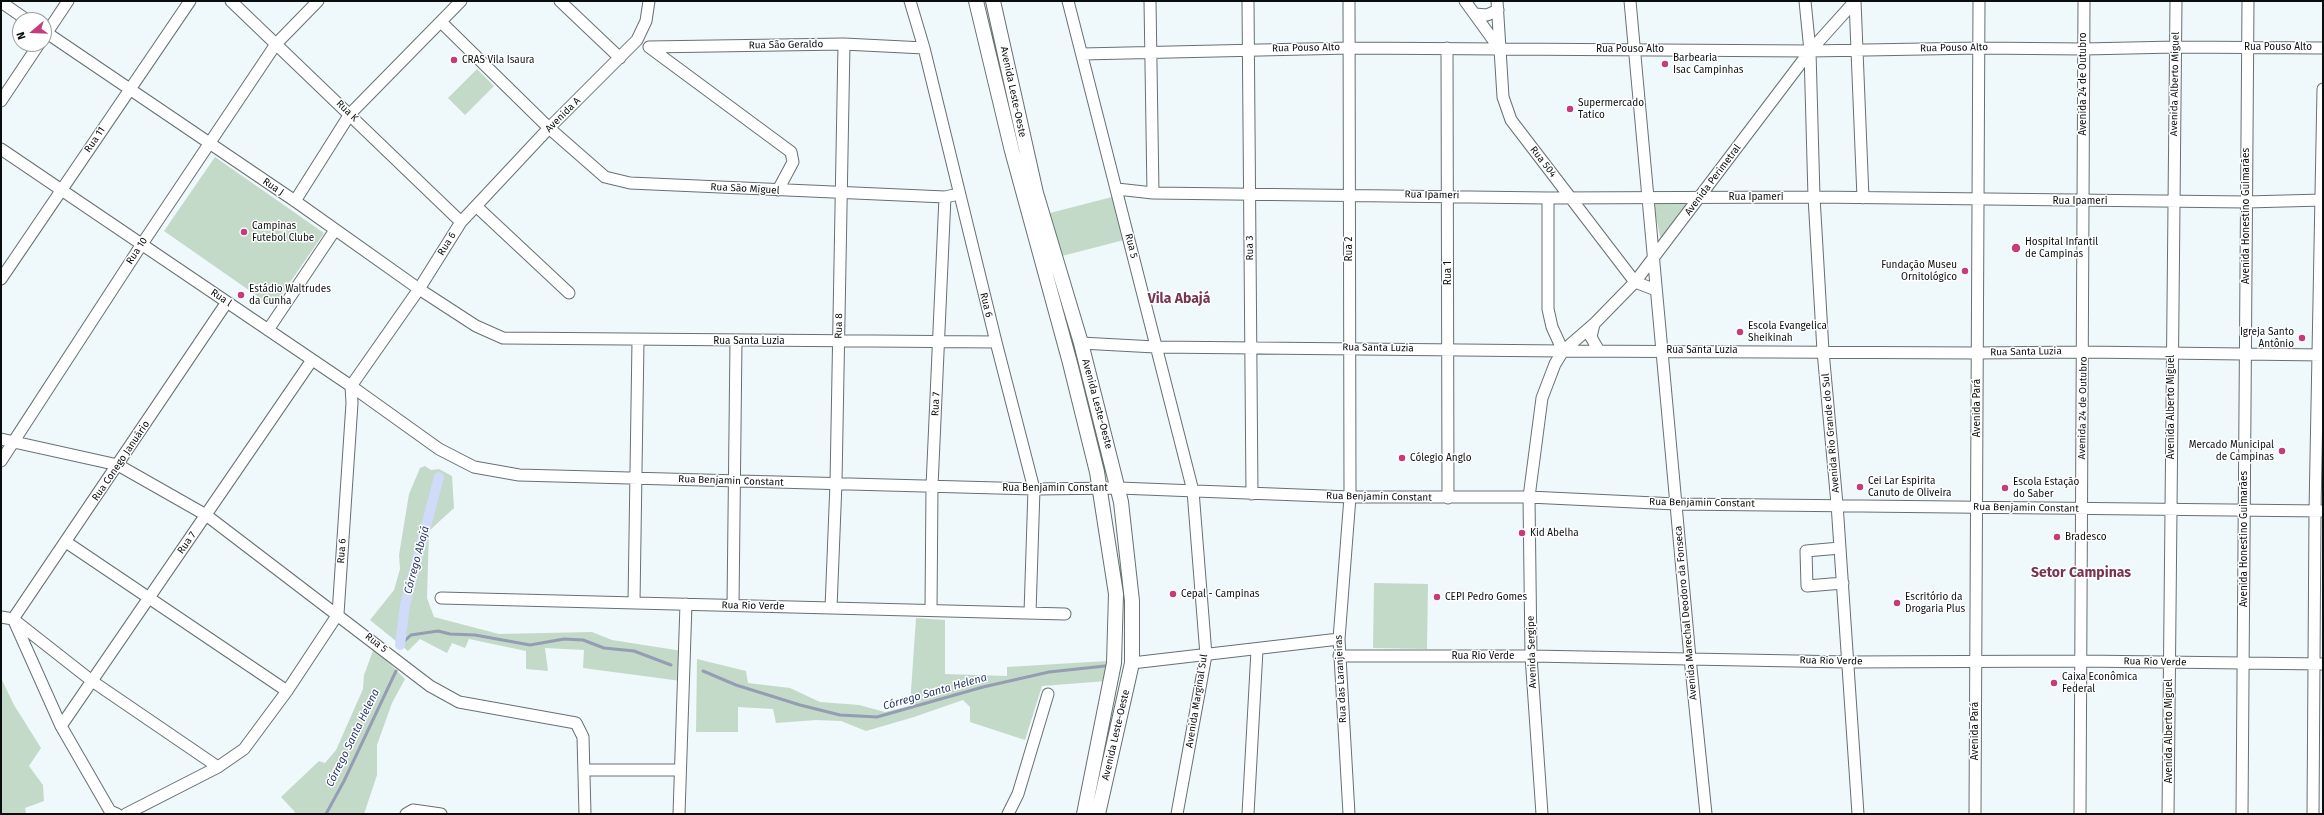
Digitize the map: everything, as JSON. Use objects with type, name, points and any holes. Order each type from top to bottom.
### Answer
[{"type":"main road","name":"Avenida Leste-Oeste","points":[[976,1],[1012,151],[1070,363],[1101,489],[1116,594],[1114,662],[1084,814]]},
{"type":"main road","name":"Avenida Leste-Oeste","points":[[993,1],[1036,193],[1081,343],[1119,488],[1132,601],[1132,663],[1098,814]]},
{"type":"street","points":[[52,24],[68,1]]},
{"type":"street","name":"Rua 11","points":[[1,278],[190,1]]},
{"type":"street","name":"Rua K","points":[[231,1],[461,222]]},
{"type":"street","name":"Rua 10","points":[[1,461],[142,244],[276,44],[318,1]]},
{"type":"street","points":[[295,202],[350,114],[461,1]]},
{"type":"street","points":[[560,1],[620,58]]},
{"type":"street","name":"Avenida A","points":[[461,222],[549,128],[637,40],[646,21],[649,1]]},
{"type":"street","name":"Rua 6","points":[[910,1],[924,48],[959,194],[1034,489],[1030,613]]},
{"type":"street","name":"Rua 5","points":[[1068,1],[1117,189],[1155,347],[1192,491]]},
{"type":"street","points":[[1150,1],[1153,193]]},
{"type":"street","name":"Rua 3","points":[[1248,1],[1252,494]]},
{"type":"street","name":"Rua 2","points":[[1349,1],[1350,497]]},
{"type":"street","points":[[1465,1],[1499,49]]},
{"type":"street","name":"Avenida Marechal Deodoro da Fonseca","points":[[1630,1],[1633,49],[1648,197],[1661,350],[1706,814]]},
{"type":"street","name":"Avenida Rio Grande do Sul","points":[[1805,1],[1810,51],[1814,197],[1823,351],[1843,583],[1858,814]]},
{"type":"street","points":[[1855,1],[1863,198]]},
{"type":"street","name":"Avenida Perimetral","points":[[1563,351],[1594,324],[1635,282],[1810,51],[1855,1]]},
{"type":"street","name":"Avenida Pará","points":[[1975,814],[1979,1]]},
{"type":"street","name":"Avenida 24 de Outubro","points":[[2080,814],[2082,661],[2081,508],[2084,352],[2084,1]]},
{"type":"street","name":"Avenida Alberto Miguel","points":[[2168,814],[2176,1]]},
{"type":"street","name":"Avenida Honestino Guimarães","points":[[2242,814],[2248,1]]},
{"type":"street","points":[[1,2],[15,12]]},
{"type":"street","points":[[1474,14],[1486,15],[1497,6]]},
{"type":"street","name":"Rua 504","points":[[1497,6],[1503,97],[1511,120],[1635,282]]},
{"type":"street","name":"Rua São Miguel","points":[[441,22],[549,128],[605,177],[623,182],[778,190],[946,197],[959,194]]},
{"type":"street","name":"Rua J","points":[[52,39],[130,89],[419,289],[476,326],[503,338]]},
{"type":"street","points":[[637,40],[644,42],[791,152],[793,162],[778,190]]},
{"type":"street","name":"Rua São Geraldo","points":[[649,47],[844,44],[924,48]]},
{"type":"street","name":"Rua 8","points":[[831,608],[836,483],[844,44]]},
{"type":"street","name":"Rua Pouso Alto","points":[[1082,54],[1248,49],[1350,48],[1810,51],[1979,48],[2084,50],[2176,47],[2323,48]]},
{"type":"street","name":"Rua 1","points":[[1447,48],[1448,498]]},
{"type":"street","points":[[1,101],[34,52]]},
{"type":"street","points":[[2313,814],[2319,664],[2323,89]]},
{"type":"street","name":"Rua l","points":[[1,149],[351,386],[439,449]]},
{"type":"street","name":"Rua Ipameri","points":[[1117,189],[1153,193],[1349,194],[1548,198],[1814,197],[2174,202],[2322,200]]},
{"type":"street","name":"Rua 7","points":[[931,610],[932,486],[946,197]]},
{"type":"street","points":[[1548,198],[1548,310],[1552,327],[1563,351]]},
{"type":"street","points":[[476,206],[569,293]]},
{"type":"street","name":"Rua 6","points":[[126,814],[218,767],[244,749],[287,691],[338,614],[352,403],[351,386],[419,289],[461,222]]},
{"type":"street","points":[[268,330],[335,230]]},
{"type":"street","points":[[1635,282],[1656,290]]},
{"type":"street","name":"Rua Conego Januário","points":[[13,619],[227,302]]},
{"type":"street","points":[[1594,324],[1591,337],[1599,351]]},
{"type":"street","name":"Rua Santa Luzia","points":[[503,338],[839,342],[996,342]]},
{"type":"street","points":[[634,602],[638,340]]},
{"type":"street","points":[[733,605],[736,341]]},
{"type":"street","name":"Rua Santa Luzia","points":[[1081,343],[1155,347],[1563,351],[1661,350],[1977,353],[2084,352],[2321,355]]},
{"type":"street","name":"Avenida Sergipe","points":[[1542,814],[1531,656],[1529,497],[1542,398],[1555,364],[1563,351]]},
{"type":"street","name":"Rua 7","points":[[61,726],[312,360]]},
{"type":"street","name":"Rua 5","points":[[1,438],[118,465],[206,515],[338,614],[430,686],[459,702],[576,723],[584,737],[585,814]]},
{"type":"street","name":"Rua Benjamin Constant","points":[[439,449],[474,467],[519,475],[1034,489],[1119,488],[1350,497],[1529,497],[1569,503],[1837,504],[2319,511]]},
{"type":"street","name":"Avenida Marginal Sul","points":[[1177,814],[1206,655],[1192,491]]},
{"type":"street","name":"Rua das Laranjeiras","points":[[1348,814],[1338,639],[1350,497]]},
{"type":"street","points":[[66,542],[287,691]]},
{"type":"street","points":[[1840,548],[1806,551],[1807,586],[1843,583]]},
{"type":"street","name":"Rua Rio Verde","points":[[441,598],[1065,614]]},
{"type":"street","points":[[679,814],[686,604]]},
{"type":"street","points":[[1,617],[13,619],[92,681],[218,767]]},
{"type":"street","points":[[13,619],[61,726],[110,812],[117,814]]},
{"type":"street","points":[[1132,663],[1257,650],[1338,639]]},
{"type":"street","points":[[1248,814],[1257,650]]},
{"type":"street","name":"Rua Rio Verde","points":[[1339,656],[1531,656],[1848,662],[1976,663],[2082,661],[2319,664]]},
{"type":"street","points":[[1008,814],[1018,794],[1048,694]]},
{"type":"street","points":[[585,770],[680,770]]},
{"type":"street","points":[[406,814],[413,810],[441,814]]},
{"type":"green space","points":[[477,69],[494,86],[465,115],[448,98]]},
{"type":"green space","name":"Campinas Futebol Clube","points":[[215,157],[324,233],[273,307],[164,231]]},
{"type":"green space","points":[[1112,197],[1124,240],[1062,256],[1050,213]]},
{"type":"green space","points":[[1653,203],[1687,203],[1661,241]]},
{"type":"green space","points":[[425,466],[431,470],[439,469],[452,476],[454,508],[429,531],[427,598],[434,617],[499,634],[592,632],[612,640],[682,651],[681,681],[583,668],[584,650],[545,648],[548,671],[526,669],[526,651],[469,639],[465,648],[452,643],[447,653],[420,639],[408,651],[370,620],[394,590],[400,569],[399,555],[409,494],[420,468]]},
{"type":"green space","points":[[1374,583],[1428,584],[1427,649],[1373,648]]},
{"type":"green space","points":[[916,618],[945,620],[945,674],[1007,676],[1007,667],[1107,661],[1107,681],[1042,686],[1025,740],[970,722],[970,707],[963,700],[914,717],[866,731],[841,721],[816,720],[776,723],[773,709],[738,707],[738,732],[696,732],[697,659],[746,671],[748,683],[790,688],[820,702],[859,705],[885,712],[910,706]]},
{"type":"green space","points":[[374,648],[405,679],[392,703],[377,745],[377,775],[364,814],[293,814],[295,812],[281,797],[319,761],[325,763],[336,750],[363,689],[364,675]]},
{"type":"green space","points":[[1,678],[14,705],[41,748],[29,766],[43,785],[44,801],[25,808],[26,814],[1,814]]},
{"type":"waterway","name":"Córrego Abajá","points":[[400,645],[405,605],[439,477]]},
{"type":"waterway","name":"Córrego Santa Helena","points":[[400,645],[411,635],[438,631],[450,634],[475,635],[530,645],[564,639],[583,640],[604,648],[634,651],[671,665]]},
{"type":"waterway","name":"Córrego Santa Helena","points":[[703,671],[736,685],[800,705],[840,715],[877,717],[983,687],[1049,672],[1105,666]]},
{"type":"waterway","name":"Córrego Santa Helena","points":[[326,814],[344,781],[396,671]]},
{"type":"place","name":"CRAS Vila Isaura","points":[[454,60]]},
{"type":"place","name":"Barbearia Isac Campinhas","points":[[1665,64]]},
{"type":"place","name":"Supermercado Tatico","points":[[1570,109]]},
{"type":"place","name":"Campinas Futebol Clube","points":[[244,232]]},
{"type":"place","name":"Hospital Infantil de Campinas","points":[[2016,248]]},
{"type":"place","name":"Fundação Museu Ornitológico","points":[[1965,271]]},
{"type":"place","name":"Estádio Waltrudes da Cunha","points":[[241,295]]},
{"type":"place","name":"Escola Evangelica Sheikinah","points":[[1740,332]]},
{"type":"place","name":"Igreja Santo Antônio","points":[[2302,338]]},
{"type":"place","name":"Mercado Municipal de Campinas","points":[[2282,451]]},
{"type":"place","name":"Cólegio Anglo","points":[[1402,458]]},
{"type":"place","name":"Cei Lar Espirita Canuto de Oliveira","points":[[1860,487]]},
{"type":"place","name":"Escola Estação do Saber","points":[[2005,488]]},
{"type":"place","name":"Kid Abelha","points":[[1522,533]]},
{"type":"place","name":"Bradesco","points":[[2057,537]]},
{"type":"place","name":"Cepal - Campinas","points":[[1173,594]]},
{"type":"place","name":"CEPI Pedro Gomes","points":[[1437,597]]},
{"type":"place","name":"Escritório da Drogaria Plus","points":[[1897,603]]},
{"type":"place","name":"Caixa Econômica Federal","points":[[2054,683]]},
{"type":"district","name":"Vila Abajá","points":[[1179,299]]},
{"type":"district","name":"Setor Campinas","points":[[2081,573]]}]
